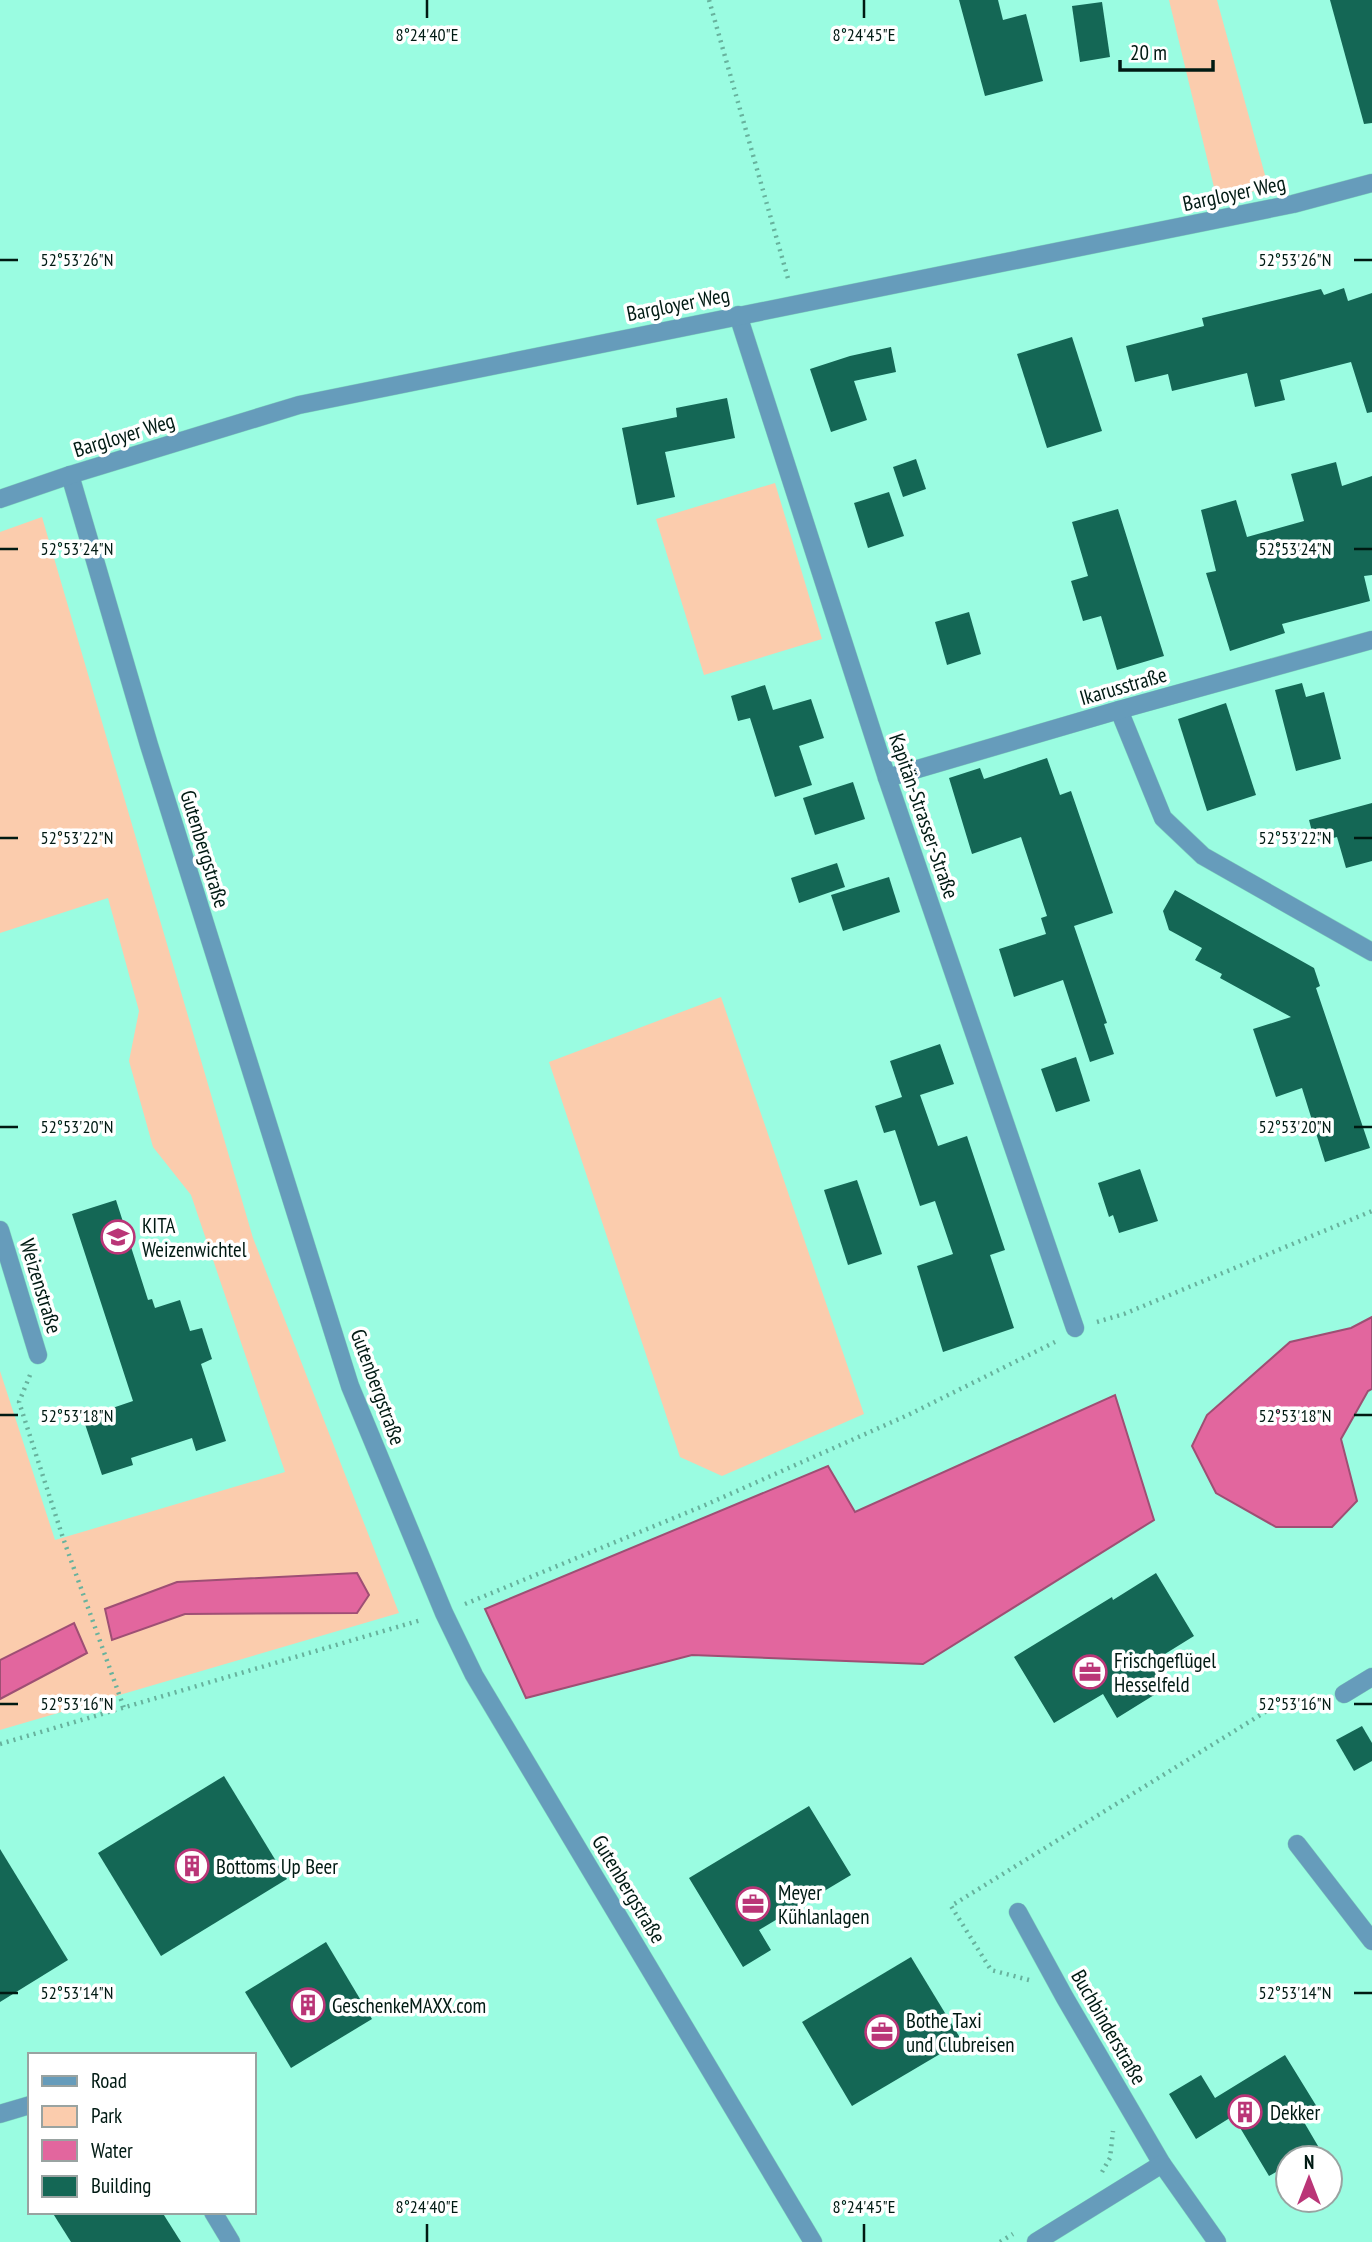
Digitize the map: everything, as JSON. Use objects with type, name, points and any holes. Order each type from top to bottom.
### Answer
[{"type":"street","name":"Bargloyer Weg","points":[[0,499],[299,405],[1293,205],[1372,183]]},
{"type":"street","name":"Kapitän-Strasser-Straße","points":[[738,315],[887,778],[1076,1328]]},
{"type":"street","name":"Gutenbergstraße","points":[[70,475],[149,745],[350,1387],[444,1613],[474,1675],[813,2242]]},
{"type":"street","name":"Ikarusstraße","points":[[887,778],[1372,640]]},
{"type":"street","points":[[1119,710],[1163,818],[1203,856],[1372,952]]},
{"type":"street","name":"Weizenstraße","points":[[0,1230],[38,1355]]},
{"type":"street","points":[[1344,1694],[1372,1677]]},
{"type":"street","points":[[1297,1844],[1372,1941]]},
{"type":"street","name":"Buchbinderstraße","points":[[1018,1912],[1162,2164],[1216,2242]]},
{"type":"street","points":[[0,2114],[28,2106]]},
{"type":"street","points":[[1035,2242],[1162,2164]]},
{"type":"street","points":[[214,2214],[231,2242]]},
{"type":"path","points":[[709,0],[796,304]]},
{"type":"path","points":[[0,1744],[444,1613],[703,1506],[908,1415],[1061,1339],[1076,1328],[1124,1314],[1372,1211]]},
{"type":"path","points":[[38,1355],[19,1402],[63,1538],[124,1708]]},
{"type":"path","points":[[1035,1990],[1029,1981],[991,1970],[951,1906],[1283,1702],[1344,1694]]},
{"type":"path","points":[[1099,2176],[1110,2158],[1113,2129]]},
{"type":"path","points":[[1000,2242],[1023,2228]]},
{"type":"green space","points":[[1169,0],[1217,0],[1268,186],[1218,204]]},
{"type":"green space","points":[[775,483],[822,639],[704,675],[656,519]]},
{"type":"green space","points":[[42,517],[253,1238],[399,1613],[0,1730],[0,1371],[55,1540],[285,1472],[191,1195],[153,1147],[129,1061],[139,1011],[108,898],[0,933],[0,532]]},
{"type":"green space","points":[[721,997],[864,1414],[722,1476],[680,1457],[549,1062]]},
{"type":"water","points":[[1372,1317],[1372,1389],[1368,1391],[1341,1439],[1357,1501],[1332,1527],[1276,1527],[1216,1493],[1192,1446],[1207,1415],[1290,1342],[1351,1328]]},
{"type":"water","points":[[1115,1395],[1154,1520],[923,1664],[692,1655],[526,1698],[485,1609],[828,1466],[855,1512]]},
{"type":"water","points":[[357,1573],[369,1595],[357,1613],[185,1614],[112,1640],[105,1609],[177,1582]]},
{"type":"water","points":[[74,1623],[87,1653],[0,1699],[0,1660]]},
{"type":"building","points":[[959,0],[998,0],[1003,20],[1026,14],[1043,81],[985,96]]},
{"type":"building","points":[[1330,0],[1372,0],[1372,123],[1364,124]]},
{"type":"building","points":[[1102,2],[1110,57],[1080,62],[1072,6]]},
{"type":"building","points":[[1344,288],[1348,301],[1372,293],[1372,412],[1367,413],[1351,362],[1280,380],[1285,400],[1255,407],[1247,373],[1172,391],[1168,374],[1135,382],[1126,346],[1204,326],[1202,318],[1321,289],[1324,295]]},
{"type":"building","points":[[1072,337],[1102,431],[1047,448],[1017,354]]},
{"type":"building","points":[[891,347],[896,372],[854,381],[867,420],[831,432],[810,369]]},
{"type":"building","points":[[727,398],[735,438],[665,452],[675,497],[637,505],[622,428],[677,417],[676,408]]},
{"type":"building","points":[[916,459],[926,489],[903,497],[893,467]]},
{"type":"building","points":[[1336,462],[1342,486],[1372,476],[1372,575],[1364,576],[1370,601],[1282,624],[1285,633],[1230,651],[1206,573],[1216,571],[1201,510],[1236,500],[1247,537],[1304,521],[1291,474]]},
{"type":"building","points":[[889,492],[904,536],[868,548],[854,503]]},
{"type":"building","points":[[1118,509],[1164,656],[1117,670],[1101,616],[1083,621],[1071,581],[1088,576],[1072,522]]},
{"type":"building","points":[[969,612],[981,654],[947,665],[935,622]]},
{"type":"building","points":[[1302,683],[1306,697],[1324,692],[1341,759],[1296,771],[1275,690]]},
{"type":"building","points":[[765,685],[773,710],[811,699],[824,738],[799,746],[812,785],[775,797],[750,718],[738,721],[731,696]]},
{"type":"building","points":[[1226,703],[1256,795],[1207,811],[1178,719]]},
{"type":"building","points":[[1047,758],[1060,795],[1071,791],[1113,913],[1074,926],[1107,1023],[1104,1024],[1114,1054],[1090,1062],[1063,980],[1014,997],[999,949],[1046,934],[1041,918],[1047,916],[1021,837],[972,854],[949,778],[980,768],[984,779]]},
{"type":"building","points":[[853,782],[865,819],[815,835],[803,798]]},
{"type":"building","points":[[1372,803],[1372,861],[1346,868],[1337,837],[1315,843],[1309,820]]},
{"type":"building","points":[[837,863],[845,887],[799,903],[791,878]]},
{"type":"building","points":[[889,877],[900,912],[843,931],[831,895]]},
{"type":"building","points":[[1175,890],[1314,968],[1320,986],[1316,988],[1370,1148],[1325,1162],[1302,1088],[1276,1097],[1253,1029],[1291,1017],[1220,978],[1222,974],[1195,960],[1202,948],[1169,930],[1163,911]]},
{"type":"building","points":[[940,1044],[954,1084],[920,1095],[938,1146],[967,1136],[1005,1250],[990,1255],[1014,1328],[943,1352],[917,1266],[953,1254],[935,1201],[920,1206],[895,1130],[884,1133],[875,1106],[902,1097],[890,1061]]},
{"type":"building","points":[[1076,1057],[1090,1101],[1056,1112],[1041,1069]]},
{"type":"building","points":[[1140,1169],[1158,1221],[1119,1233],[1113,1215],[1109,1217],[1098,1183]]},
{"type":"building","points":[[857,1180],[882,1254],[848,1265],[824,1190]]},
{"type":"building","points":[[116,1200],[148,1300],[152,1299],[155,1308],[180,1300],[190,1331],[202,1328],[212,1359],[201,1364],[226,1441],[196,1451],[192,1438],[131,1458],[133,1465],[102,1475],[83,1418],[133,1401],[72,1214]]},
{"type":"building","name":"Frischgeflügel Hesselfeld","points":[[1156,1573],[1194,1636],[1152,1662],[1167,1687],[1117,1718],[1103,1694],[1054,1723],[1014,1657]]},
{"type":"building","points":[[1362,1726],[1372,1743],[1372,1761],[1354,1771],[1336,1740]]},
{"type":"building","name":"Bottoms Up Beer","points":[[224,1776],[287,1879],[161,1956],[98,1853]]},
{"type":"building","name":"Meyer Kühlanlagen","points":[[809,1806],[851,1875],[759,1930],[771,1950],[743,1967],[689,1878]]},
{"type":"building","points":[[0,1849],[68,1960],[0,2002]]},
{"type":"building","name":"GeschenkeMAXX.com","points":[[326,1942],[372,2019],[291,2068],[245,1992]]},
{"type":"building","name":"Bothe Taxi und Clubreisen","points":[[911,1957],[962,2041],[852,2106],[802,2022]]},
{"type":"building","name":"Dekker","points":[[1285,2055],[1317,2107],[1301,2117],[1317,2144],[1274,2144],[1274,2173],[1269,2176],[1233,2116],[1196,2139],[1169,2094],[1201,2075],[1215,2098]]},
{"type":"building","points":[[53,2214],[163,2214],[181,2242],[71,2242]]},
{"type":"place","name":"KITA Weizenwichtel","points":[[118,1237]]},
{"type":"place","name":"Frischgeflügel Hesselfeld","points":[[1090,1672]]},
{"type":"place","name":"Bottoms Up Beer","points":[[192,1866]]},
{"type":"place","name":"Meyer Kühlanlagen","points":[[753,1904]]},
{"type":"place","name":"GeschenkeMAXX.com","points":[[308,2005]]},
{"type":"place","name":"Bothe Taxi und Clubreisen","points":[[882,2032]]},
{"type":"place","name":"Dekker","points":[[1245,2112]]}]
